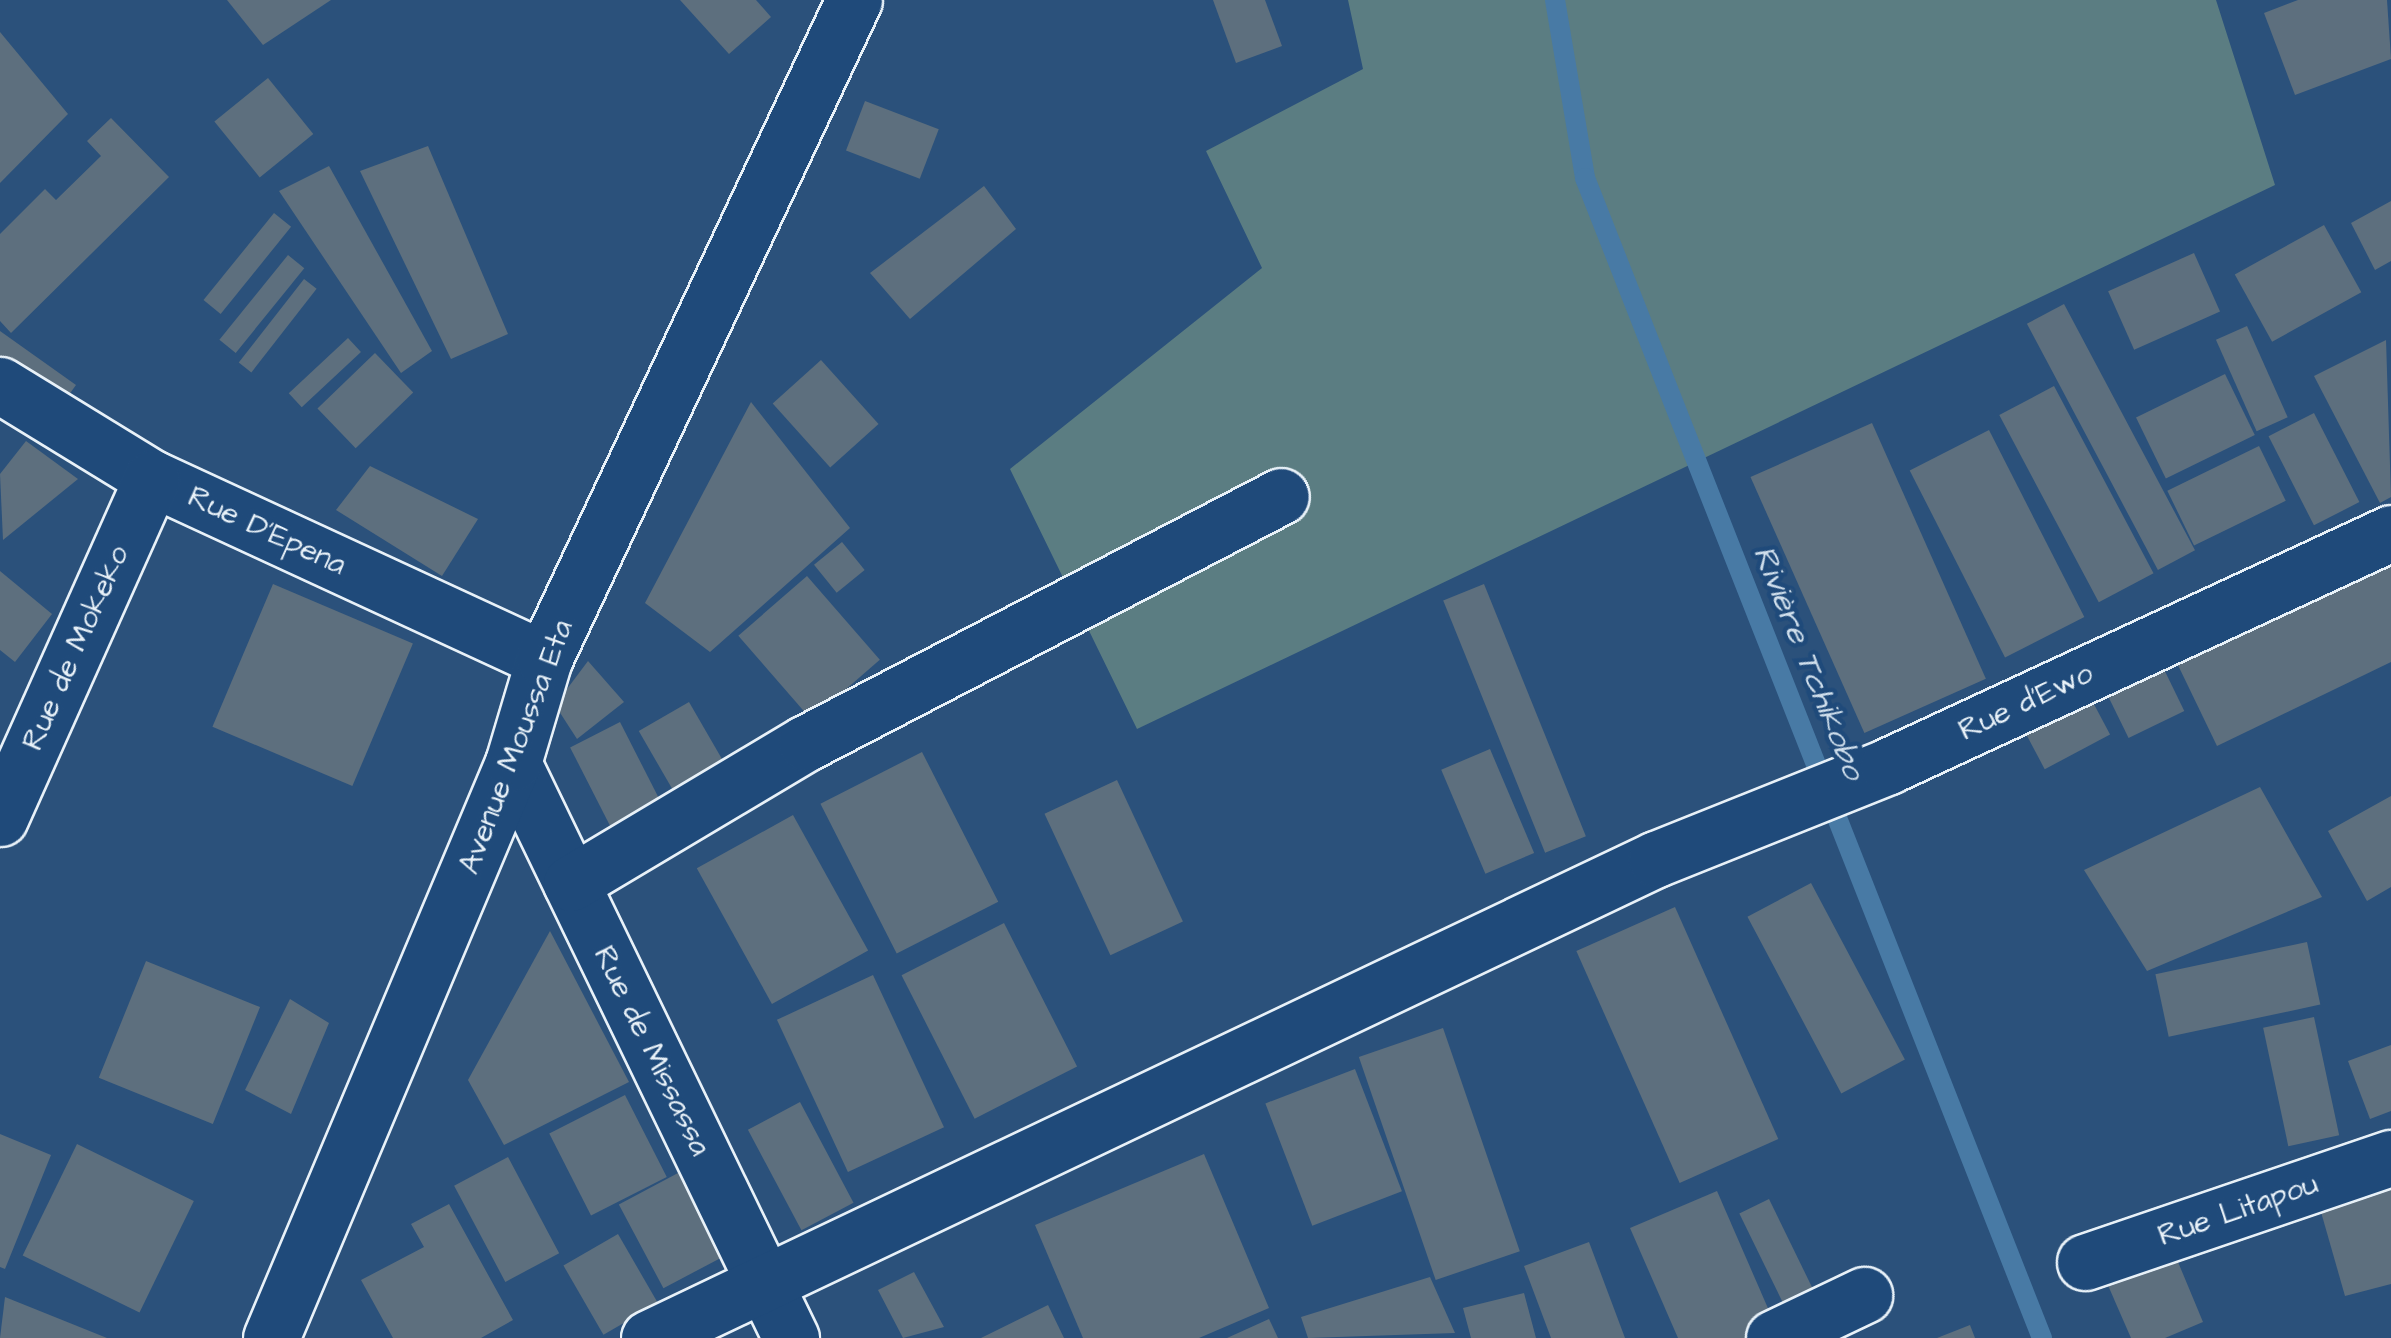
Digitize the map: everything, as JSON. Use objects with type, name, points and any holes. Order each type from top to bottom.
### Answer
[{"type":"street","name":"Avenue Moussa Eta","points":[[271,1338],[514,764],[544,660],[854,0]]},
{"type":"street","name":"Rue D'Epena","points":[[0,385],[152,478],[544,660]]},
{"type":"street","name":"Rue de Mokeko","points":[[0,818],[152,478]]},
{"type":"street","points":[[571,883],[806,743],[1281,496]]},
{"type":"street","name":"Rue d'Ewo","points":[[649,1338],[1656,858],[1888,766],[2391,533]]},
{"type":"street","name":"Rue de Missassa","points":[[514,764],[791,1338]]},
{"type":"street","name":"Rue Litapou","points":[[2086,1262],[2391,1158]]},
{"type":"street","points":[[1774,1338],[1864,1295]]},
{"type":"green space","points":[[1348,0],[2216,0],[2275,185],[1137,729],[1010,469],[1262,268],[1206,151],[1363,69]]},
{"type":"building","points":[[227,0],[331,0],[263,45]]},
{"type":"building","points":[[680,0],[756,0],[771,17],[729,54]]},
{"type":"building","points":[[1213,0],[1265,0],[1282,46],[1236,63]]},
{"type":"building","points":[[2298,0],[2387,0],[2391,59],[2295,95],[2264,13]]},
{"type":"building","points":[[0,32],[68,114],[0,183]]},
{"type":"building","points":[[268,78],[313,134],[260,177],[214,121]]},
{"type":"building","points":[[865,101],[939,129],[920,179],[846,150]]},
{"type":"building","points":[[111,118],[169,177],[11,333],[0,321],[0,234],[45,189],[56,200],[101,156],[87,141]]},
{"type":"building","points":[[428,146],[508,334],[451,359],[360,171]]},
{"type":"building","points":[[329,166],[432,351],[401,373],[279,191]]},
{"type":"building","points":[[984,186],[1016,229],[910,319],[870,273]]},
{"type":"building","points":[[2391,201],[2391,261],[2375,270],[2351,223]]},
{"type":"building","points":[[274,213],[291,227],[221,314],[204,300]]},
{"type":"building","points":[[2324,225],[2361,292],[2272,342],[2235,274]]},
{"type":"building","points":[[2194,253],[2220,311],[2134,350],[2108,291]]},
{"type":"building","points":[[288,255],[304,268],[236,353],[219,340]]},
{"type":"building","points":[[304,279],[317,289],[251,372],[239,363]]},
{"type":"building","points":[[2064,304],[2195,550],[2158,570],[2027,324]]},
{"type":"building","points":[[2247,326],[2288,417],[2257,431],[2216,340]]},
{"type":"building","points":[[0,331],[76,385],[58,410],[0,370]]},
{"type":"building","points":[[348,338],[361,352],[302,407],[289,393]]},
{"type":"building","points":[[2386,340],[2391,497],[2380,503],[2314,376]]},
{"type":"building","points":[[375,353],[413,393],[356,448],[317,409]]},
{"type":"building","points":[[821,360],[879,424],[830,467],[773,403]]},
{"type":"building","points":[[2225,374],[2255,435],[2166,479],[2136,417]]},
{"type":"building","points":[[2054,386],[2154,573],[2099,602],[1999,415]]},
{"type":"building","points":[[751,402],[850,528],[710,652],[645,603]]},
{"type":"building","points":[[2314,413],[2359,502],[2314,525],[2269,436]]},
{"type":"building","points":[[1872,423],[1986,679],[1864,733],[1750,477]]},
{"type":"building","points":[[1989,430],[2084,617],[2005,658],[1910,470]]},
{"type":"building","points":[[26,441],[78,479],[3,540],[0,474]]},
{"type":"building","points":[[2259,446],[2286,501],[2194,546],[2167,491]]},
{"type":"building","points":[[370,466],[478,519],[442,576],[336,510]]},
{"type":"building","points":[[842,542],[865,570],[837,593],[814,565]]},
{"type":"building","points":[[2391,558],[2391,662],[2217,746],[2176,661]]},
{"type":"building","points":[[0,571],[52,614],[15,662],[0,650]]},
{"type":"building","points":[[807,576],[880,660],[811,719],[738,636]]},
{"type":"building","points":[[273,584],[413,643],[352,786],[212,727]]},
{"type":"building","points":[[1484,584],[1586,836],[1545,853],[1443,600]]},
{"type":"building","points":[[2158,657],[2184,711],[2129,738],[2102,684]]},
{"type":"building","points":[[588,661],[624,702],[577,739],[555,705]]},
{"type":"building","points":[[2088,693],[2110,734],[2045,769],[2023,728]]},
{"type":"building","points":[[689,702],[724,763],[674,792],[639,731]]},
{"type":"building","points":[[620,722],[662,805],[612,830],[570,747]]},
{"type":"building","points":[[1490,749],[1534,853],[1485,874],[1441,770]]},
{"type":"building","points":[[922,752],[998,902],[897,953],[820,804]]},
{"type":"building","points":[[1117,780],[1183,921],[1110,955],[1044,814]]},
{"type":"building","points":[[2260,787],[2322,897],[2147,971],[2084,870]]},
{"type":"building","points":[[2391,796],[2391,887],[2367,901],[2328,831]]},
{"type":"building","points":[[793,815],[868,951],[772,1004],[697,868]]},
{"type":"building","points":[[1811,883],[1905,1060],[1841,1093],[1747,917]]},
{"type":"building","points":[[1675,907],[1778,1139],[1680,1183],[1576,951]]},
{"type":"building","points":[[1004,923],[1077,1066],[975,1119],[902,975]]},
{"type":"building","points":[[550,931],[629,1082],[504,1145],[468,1080]]},
{"type":"building","points":[[2307,942],[2320,1005],[2169,1037],[2155,974]]},
{"type":"building","points":[[146,961],[260,1007],[213,1124],[99,1078]]},
{"type":"building","points":[[873,975],[944,1127],[848,1172],[777,1020]]},
{"type":"building","points":[[290,999],[329,1023],[291,1114],[245,1090]]},
{"type":"building","points":[[2314,1017],[2339,1135],[2288,1146],[2263,1028]]},
{"type":"building","points":[[1443,1028],[1520,1251],[1436,1280],[1359,1057]]},
{"type":"building","points":[[2391,1045],[2391,1111],[2370,1119],[2348,1061]]},
{"type":"building","points":[[1355,1069],[1402,1191],[1312,1226],[1265,1103]]},
{"type":"building","points":[[625,1095],[667,1177],[591,1216],[549,1134]]},
{"type":"building","points":[[800,1102],[854,1203],[801,1230],[748,1130]]},
{"type":"building","points":[[0,1134],[51,1155],[5,1269],[0,1267]]},
{"type":"building","points":[[77,1144],[194,1201],[139,1312],[23,1255]]},
{"type":"building","points":[[1204,1154],[1269,1308],[1199,1338],[1083,1338],[1035,1225]]},
{"type":"building","points":[[508,1157],[559,1253],[505,1282],[454,1186]]},
{"type":"building","points":[[2391,1171],[2391,1284],[2345,1296],[2315,1191]]},
{"type":"building","points":[[678,1173],[723,1257],[663,1288],[619,1204]]},
{"type":"building","points":[[1717,1191],[1777,1329],[1758,1338],[1678,1338],[1630,1228]]},
{"type":"building","points":[[1769,1199],[1822,1309],[1793,1323],[1739,1213]]},
{"type":"building","points":[[449,1204],[513,1320],[481,1338],[393,1338],[361,1280],[424,1247],[411,1224]]},
{"type":"building","points":[[618,1234],[658,1303],[603,1335],[563,1266]]},
{"type":"building","points":[[2168,1238],[2203,1322],[2165,1338],[2131,1338],[2100,1267]]},
{"type":"building","points":[[1589,1242],[1625,1338],[1551,1338],[1524,1266]]},
{"type":"building","points":[[914,1272],[944,1327],[903,1338],[878,1290]]},
{"type":"building","points":[[1430,1277],[1455,1333],[1308,1338],[1301,1317]]},
{"type":"building","points":[[1524,1293],[1536,1338],[1471,1338],[1463,1308]]},
{"type":"building","points":[[5,1297],[107,1338],[0,1338]]},
{"type":"building","points":[[1048,1305],[1064,1338],[981,1338]]},
{"type":"building","points":[[1269,1319],[1278,1338],[1227,1338]]},
{"type":"building","points":[[1970,1325],[1975,1338],[1937,1338]]},
{"type":"waterway","name":"Rivière Tchikobo","points":[[1555,0],[1585,178],[2042,1338]]}]
